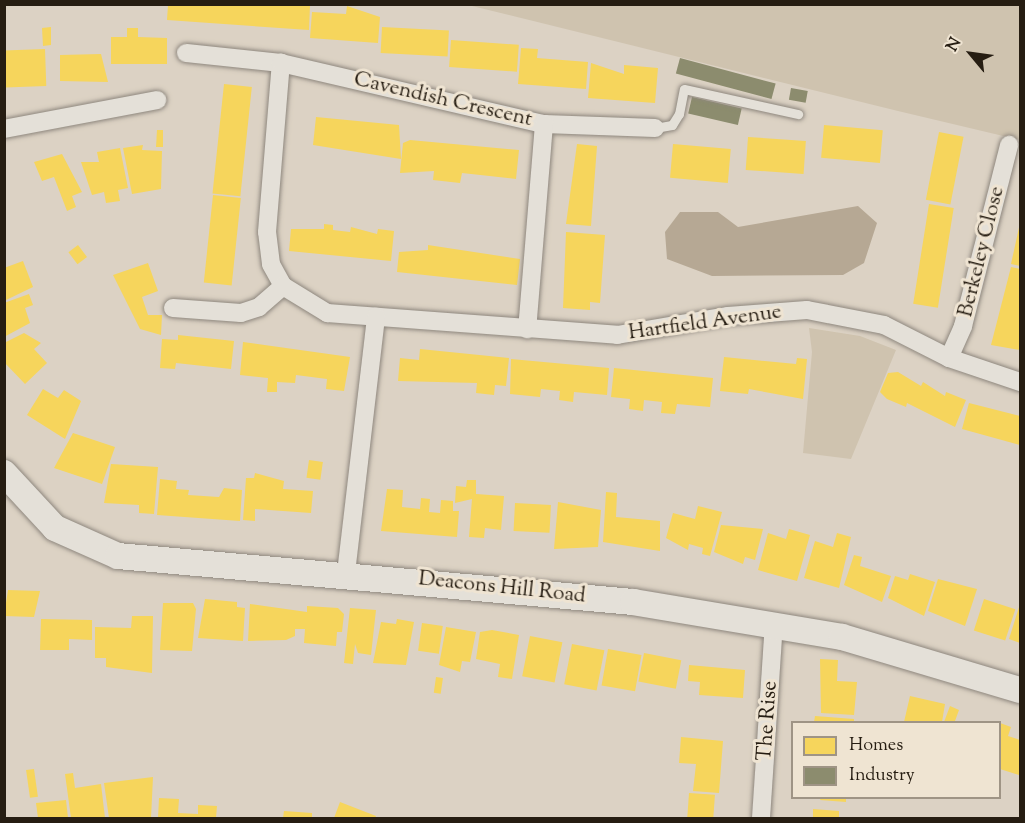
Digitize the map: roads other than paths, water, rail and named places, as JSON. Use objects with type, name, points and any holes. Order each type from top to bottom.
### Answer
[{"type":"street","name":"Cavendish Crescent","points":[[186,53],[281,63],[544,124],[527,329]]},
{"type":"street","points":[[172,308],[241,313],[259,307],[283,286],[272,264],[267,232],[281,63]]},
{"type":"street","points":[[4,129],[157,100]]},
{"type":"street","points":[[544,124],[655,129]]},
{"type":"street","name":"Berkeley Close","points":[[950,358],[963,326],[1009,145]]},
{"type":"street","name":"Hartfield Avenue","points":[[283,286],[327,313],[617,335],[728,316],[807,310],[885,325],[950,358],[1020,382]]},
{"type":"street","points":[[346,573],[376,317]]},
{"type":"street","name":"Deacons Hill Road","points":[[4,473],[40,516],[69,538],[106,553],[159,562],[346,573],[633,602],[774,624],[865,643],[1020,690]]},
{"type":"street","name":"The Rise","points":[[761,819],[774,624]]},
{"type":"lane","points":[[655,129],[676,120],[684,89],[798,114]]}]
